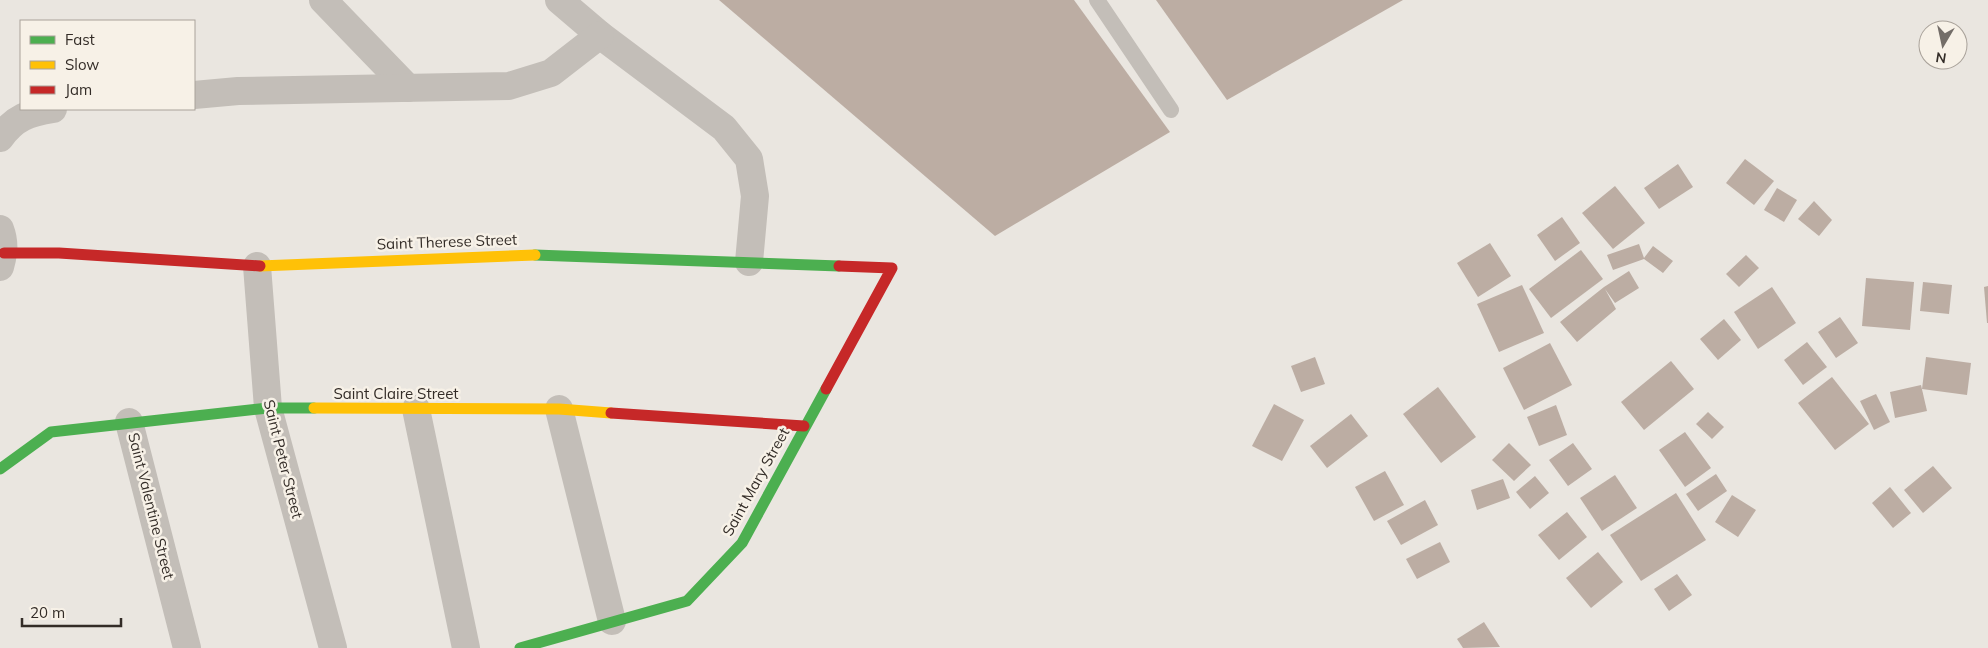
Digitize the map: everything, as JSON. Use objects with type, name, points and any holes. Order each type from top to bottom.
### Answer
[{"type":"street","points":[[322,0],[408,88]]},
{"type":"street","points":[[559,0],[600,35],[724,128],[749,159],[755,196],[749,262]]},
{"type":"street","points":[[195,95],[238,91],[509,86],[551,73],[600,35]]},
{"type":"street","points":[[0,138],[10,124],[36,112],[48,110]]},
{"type":"street","name":"Saint Therese Street","points":[[1,249],[258,266],[517,254],[892,268]]},
{"type":"street","name":"Saint Peter Street","points":[[258,266],[268,408],[333,648]]},
{"type":"street","name":"Saint Mary Street","points":[[520,648],[687,601],[742,543],[804,426],[892,268]]},
{"type":"street","name":"Saint Claire Street","points":[[0,469],[51,432],[268,408],[559,409],[804,426]]},
{"type":"street","points":[[416,409],[466,648]]},
{"type":"street","points":[[559,409],[612,621]]},
{"type":"street","name":"Saint Valentine Street","points":[[129,422],[187,648]]},
{"type":"lane","points":[[1097,0],[1171,110]]},
{"type":"building","points":[[719,0],[1074,0],[1170,132],[995,236]]},
{"type":"building","points":[[1156,0],[1403,0],[1227,100]]},
{"type":"building","points":[[1745,159],[1774,181],[1754,205],[1726,183]]},
{"type":"building","points":[[1678,164],[1693,187],[1659,209],[1644,188]]},
{"type":"building","points":[[1615,186],[1645,223],[1613,249],[1582,213]]},
{"type":"building","points":[[1777,188],[1797,200],[1784,222],[1764,210]]},
{"type":"building","points":[[1814,201],[1832,220],[1819,236],[1798,219]]},
{"type":"building","points":[[1562,217],[1580,243],[1555,261],[1537,235]]},
{"type":"building","points":[[1490,243],[1511,276],[1478,297],[1457,263]]},
{"type":"building","points":[[1639,244],[1644,258],[1653,246],[1673,261],[1663,273],[1644,259],[1613,270],[1607,255]]},
{"type":"building","points":[[1581,250],[1603,279],[1551,318],[1529,289]]},
{"type":"building","points":[[1746,255],[1759,268],[1739,287],[1726,274]]},
{"type":"building","points":[[1629,271],[1639,288],[1615,303],[1605,289],[1616,309],[1577,342],[1560,322],[1604,287]]},
{"type":"building","points":[[1866,278],[1914,282],[1910,330],[1862,326]]},
{"type":"building","points":[[1923,282],[1952,285],[1949,314],[1920,311]]},
{"type":"building","points":[[1522,285],[1544,333],[1499,352],[1477,304]]},
{"type":"building","points":[[1988,286],[1988,323],[1987,323],[1984,287]]},
{"type":"building","points":[[1772,287],[1796,323],[1758,349],[1734,312]]},
{"type":"building","points":[[1840,317],[1858,343],[1836,358],[1818,332]]},
{"type":"building","points":[[1724,319],[1741,340],[1718,360],[1700,339]]},
{"type":"building","points":[[1807,342],[1827,367],[1803,385],[1784,360]]},
{"type":"building","points":[[1550,343],[1572,385],[1524,410],[1503,368]]},
{"type":"building","points":[[1315,357],[1325,384],[1301,392],[1291,366]]},
{"type":"building","points":[[1926,357],[1971,363],[1967,395],[1922,389]]},
{"type":"building","points":[[1671,361],[1694,389],[1644,430],[1621,402]]},
{"type":"building","points":[[1832,377],[1869,424],[1835,450],[1798,403]]},
{"type":"building","points":[[1921,385],[1927,411],[1895,418],[1890,392]]},
{"type":"building","points":[[1438,387],[1476,437],[1441,463],[1403,414]]},
{"type":"building","points":[[1876,394],[1890,422],[1874,430],[1860,401]]},
{"type":"building","points":[[1274,404],[1304,420],[1282,461],[1252,446]]},
{"type":"building","points":[[1556,405],[1567,435],[1539,446],[1527,417]]},
{"type":"building","points":[[1708,412],[1724,427],[1712,439],[1696,424]]},
{"type":"building","points":[[1351,414],[1368,436],[1327,468],[1310,446]]},
{"type":"building","points":[[1685,432],[1711,468],[1685,487],[1659,450]]},
{"type":"building","points":[[1509,443],[1531,465],[1514,481],[1492,460]]},
{"type":"building","points":[[1573,443],[1592,469],[1568,486],[1549,460]]},
{"type":"building","points":[[1933,466],[1952,488],[1923,513],[1904,490]]},
{"type":"building","points":[[1385,471],[1404,505],[1374,521],[1355,487]]},
{"type":"building","points":[[1716,474],[1727,491],[1698,511],[1686,494]]},
{"type":"building","points":[[1615,475],[1637,508],[1602,531],[1580,498]]},
{"type":"building","points":[[1535,476],[1549,493],[1530,509],[1516,492]]},
{"type":"building","points":[[1503,479],[1510,498],[1477,510],[1471,490]]},
{"type":"building","points":[[1890,487],[1911,513],[1893,528],[1872,503]]},
{"type":"building","points":[[1676,493],[1706,540],[1641,581],[1610,535]]},
{"type":"building","points":[[1732,495],[1756,510],[1738,537],[1715,522]]},
{"type":"building","points":[[1425,500],[1438,525],[1401,545],[1387,521]]},
{"type":"building","points":[[1567,512],[1587,537],[1559,560],[1538,535]]},
{"type":"building","points":[[1440,542],[1450,562],[1417,579],[1406,559]]},
{"type":"building","points":[[1598,552],[1623,582],[1591,608],[1566,578]]},
{"type":"building","points":[[1677,574],[1692,595],[1669,611],[1654,589]]},
{"type":"building","points":[[1484,622],[1500,647],[1463,648],[1457,639]]},
{"type":"traffic: fast","points":[[535,255],[839,266]]},
{"type":"traffic: fast","points":[[520,648],[687,601],[742,543],[826,389]]},
{"type":"traffic: fast","points":[[0,469],[51,432],[268,408],[314,408]]},
{"type":"traffic: slow","points":[[260,266],[535,255]]},
{"type":"traffic: slow","points":[[314,408],[559,409],[611,413]]},
{"type":"traffic: jam","points":[[4,253],[59,253],[260,266]]},
{"type":"traffic: jam","points":[[826,389],[892,268],[839,266]]},
{"type":"traffic: jam","points":[[611,413],[804,426]]}]
